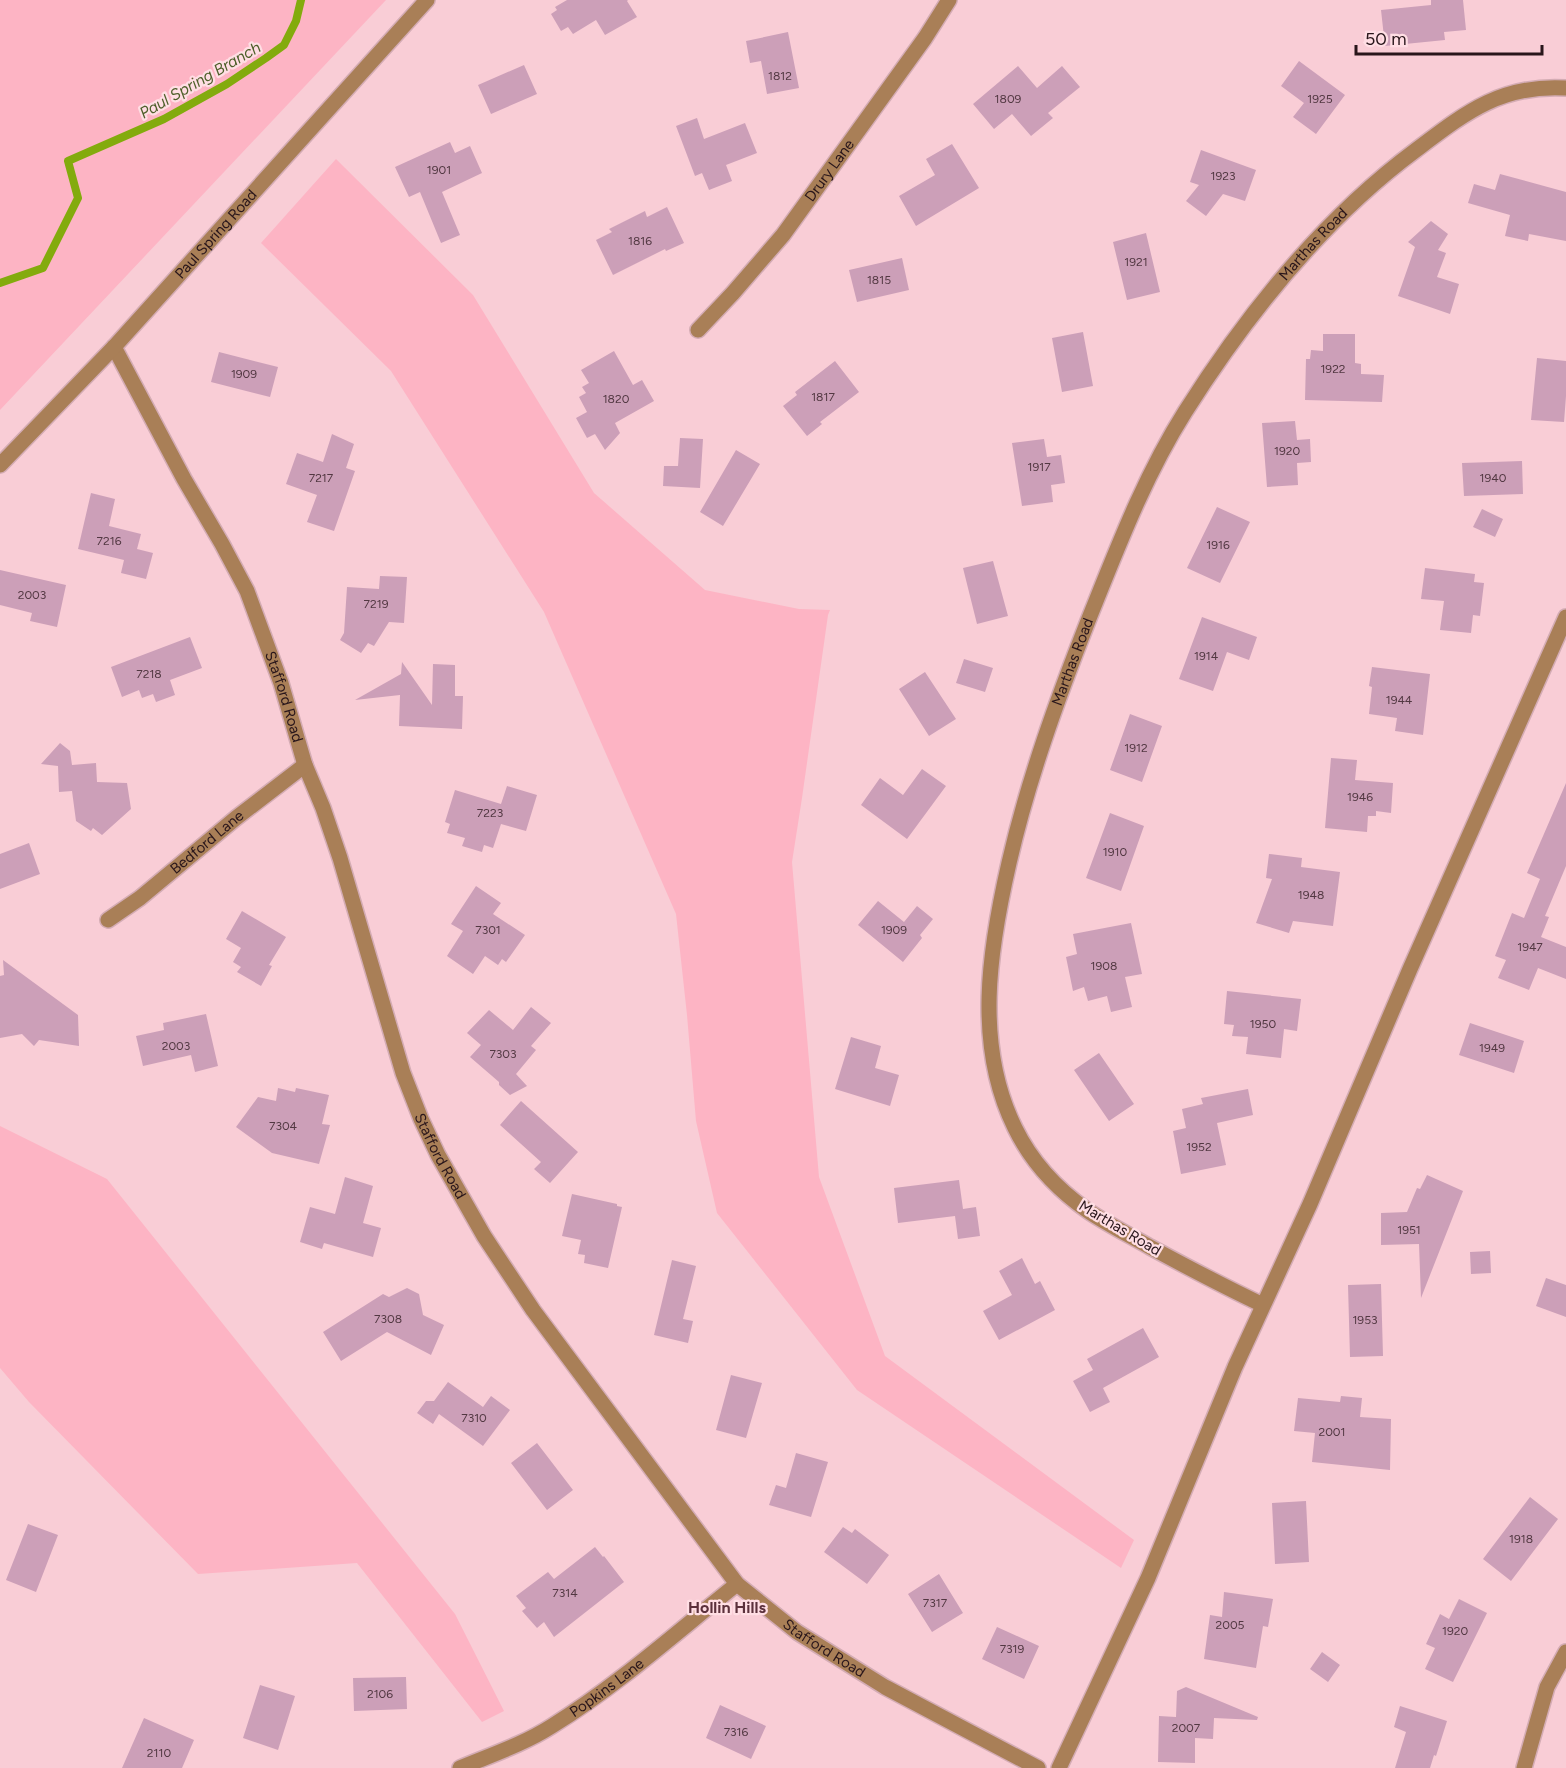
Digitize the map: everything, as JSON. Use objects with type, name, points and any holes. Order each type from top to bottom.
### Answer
[{"type":"street","name":"Paul Spring Road","points":[[0,465],[114,347],[427,0]]},
{"type":"street","name":"Drury Lane","points":[[698,330],[783,235],[950,0]]},
{"type":"street","name":"Marthas Road","points":[[1263,1305],[1201,1275],[1089,1212],[1049,1177],[1016,1131],[996,1078],[988,1008],[990,973],[999,908],[1016,833],[1035,766],[1063,686],[1131,514],[1154,466],[1184,414],[1212,370],[1254,313],[1300,258],[1349,206],[1395,165],[1445,128],[1485,103],[1506,94],[1531,88],[1566,88]]},
{"type":"street","name":"Stafford Road","points":[[114,347],[247,591],[281,683],[305,765],[340,858],[403,1073],[421,1119],[438,1155],[484,1236],[532,1310],[737,1584],[797,1632],[885,1687],[1038,1768]]},
{"type":"street","points":[[1059,1768],[1148,1578],[1234,1367],[1310,1204],[1410,969],[1566,617]]},
{"type":"street","name":"Bedford Lane","points":[[108,920],[140,898],[236,818],[305,765]]},
{"type":"street","name":"Popkins Lane","points":[[460,1768],[523,1742],[551,1727],[612,1684],[737,1584]]},
{"type":"street","points":[[1528,1767],[1547,1687],[1566,1652]]},
{"type":"shaded area","points":[[0,0],[386,0],[0,410]]},
{"type":"shaded area","points":[[336,159],[473,295],[594,493],[705,590],[799,609],[830,610],[792,862],[819,1177],[885,1356],[1134,1540],[1121,1568],[857,1390],[717,1213],[696,1121],[676,914],[544,612],[391,371],[261,243]]},
{"type":"shaded area","points":[[0,1126],[107,1179],[455,1614],[504,1711],[482,1722],[357,1563],[198,1574],[29,1402],[0,1368]]},
{"type":"building","points":[[567,0],[628,0],[637,17],[605,35],[596,20],[573,34],[568,27],[561,31],[551,14],[557,10],[555,7]]},
{"type":"building","points":[[1431,0],[1463,0],[1466,30],[1444,32],[1445,40],[1385,46],[1381,10],[1431,5]]},
{"type":"building","points":[[788,32],[799,88],[767,94],[761,61],[750,63],[746,41]]},
{"type":"building","points":[[1299,61],[1345,95],[1316,134],[1293,117],[1304,103],[1281,86]]},
{"type":"building","points":[[524,65],[537,94],[491,114],[478,85]]},
{"type":"building","points":[[1018,66],[1037,88],[1062,66],[1080,87],[1048,113],[1053,118],[1031,136],[1012,114],[994,129],[973,104]]},
{"type":"building","points":[[697,118],[704,139],[745,123],[757,153],[726,165],[732,181],[709,190],[702,173],[695,176],[676,126]]},
{"type":"building","points":[[450,142],[455,153],[470,146],[482,173],[442,192],[460,235],[441,243],[420,192],[409,197],[395,167]]},
{"type":"building","points":[[952,144],[979,188],[916,226],[899,196],[935,175],[926,159]]},
{"type":"building","points":[[1201,150],[1256,170],[1245,201],[1223,194],[1206,216],[1186,201],[1199,185],[1190,182]]},
{"type":"building","points":[[1500,174],[1566,192],[1566,241],[1529,234],[1528,241],[1505,236],[1510,215],[1468,203],[1474,184],[1495,190]]},
{"type":"building","points":[[667,207],[684,243],[666,251],[665,249],[613,275],[596,240],[612,232],[609,229],[645,211],[647,217]]},
{"type":"building","points":[[1431,221],[1448,234],[1438,250],[1446,253],[1437,277],[1459,284],[1450,314],[1398,296],[1415,247],[1408,242]]},
{"type":"building","points":[[1146,233],[1160,292],[1127,300],[1113,242]]},
{"type":"building","points":[[902,258],[909,290],[857,302],[849,270]]},
{"type":"building","points":[[1083,332],[1093,386],[1062,392],[1052,338]]},
{"type":"building","points":[[1323,334],[1355,334],[1355,363],[1361,364],[1361,374],[1384,375],[1382,402],[1305,400],[1306,359],[1310,359],[1311,350],[1323,351]]},
{"type":"building","points":[[614,351],[633,385],[642,380],[654,401],[615,423],[620,433],[605,450],[595,434],[587,438],[576,418],[587,412],[579,397],[586,393],[582,387],[589,383],[581,370]]},
{"type":"building","points":[[219,352],[278,367],[270,397],[211,382]]},
{"type":"building","points":[[1537,358],[1566,361],[1564,422],[1531,420]]},
{"type":"building","points":[[835,361],[859,392],[820,422],[822,424],[807,436],[783,406],[797,395],[795,392]]},
{"type":"building","points":[[1295,421],[1297,440],[1310,439],[1311,462],[1297,463],[1298,485],[1267,487],[1262,423]]},
{"type":"building","points":[[332,434],[354,444],[346,468],[355,471],[334,531],[307,522],[317,495],[286,484],[297,453],[323,462]]},
{"type":"building","points":[[680,438],[703,439],[700,488],[663,486],[664,466],[678,466]]},
{"type":"building","points":[[1044,439],[1047,457],[1061,455],[1065,483],[1051,485],[1053,502],[1022,506],[1012,443]]},
{"type":"building","points":[[736,450],[760,464],[723,526],[700,512]]},
{"type":"building","points":[[1522,461],[1523,494],[1464,496],[1462,463]]},
{"type":"building","points":[[91,493],[115,499],[109,526],[141,534],[137,549],[153,553],[146,579],[121,573],[124,560],[78,549]]},
{"type":"building","points":[[1217,507],[1250,522],[1220,583],[1187,568]]},
{"type":"building","points":[[1482,509],[1503,519],[1495,537],[1473,527]]},
{"type":"building","points":[[993,561],[1008,616],[977,624],[963,568]]},
{"type":"building","points":[[1425,568],[1475,574],[1474,582],[1484,583],[1480,616],[1473,615],[1471,633],[1440,630],[1444,601],[1421,599]]},
{"type":"building","points":[[0,570],[66,585],[57,627],[30,621],[32,613],[0,605]]},
{"type":"building","points":[[380,576],[407,577],[404,623],[389,622],[374,646],[368,643],[361,653],[340,640],[344,633],[347,587],[379,589]]},
{"type":"building","points":[[1202,617],[1257,637],[1249,660],[1227,652],[1213,691],[1179,679]]},
{"type":"building","points":[[190,637],[202,668],[170,680],[175,695],[156,702],[153,694],[142,698],[139,690],[122,697],[111,667]]},
{"type":"building","points":[[964,659],[993,668],[985,692],[956,683]]},
{"type":"building","points":[[402,662],[432,705],[433,664],[455,665],[455,696],[463,696],[462,729],[399,726],[400,695],[355,700],[401,674]]},
{"type":"building","points":[[1372,667],[1430,674],[1423,735],[1395,731],[1397,718],[1369,714]]},
{"type":"building","points":[[925,672],[956,719],[929,736],[899,689]]},
{"type":"building","points":[[1130,714],[1162,726],[1142,782],[1110,770]]},
{"type":"building","points":[[60,743],[70,751],[72,765],[96,763],[97,782],[127,783],[131,809],[102,835],[93,828],[91,831],[76,821],[72,791],[59,792],[58,766],[41,764]]},
{"type":"building","points":[[1331,758],[1357,760],[1355,780],[1393,783],[1391,813],[1376,811],[1376,816],[1368,816],[1367,832],[1325,828]]},
{"type":"building","points":[[922,769],[946,786],[907,839],[861,805],[880,778],[903,795]]},
{"type":"building","points":[[1566,783],[1566,866],[1545,916],[1549,917],[1541,937],[1566,947],[1566,979],[1538,968],[1529,990],[1498,978],[1506,960],[1495,956],[1512,913],[1524,918],[1540,879],[1527,873]]},
{"type":"building","points":[[507,786],[537,795],[526,831],[501,824],[493,848],[484,845],[482,852],[462,846],[465,838],[447,833],[450,824],[445,822],[455,790],[501,804]]},
{"type":"building","points":[[1110,813],[1144,826],[1121,891],[1086,878]]},
{"type":"building","points":[[29,843],[40,874],[0,889],[0,854]]},
{"type":"building","points":[[1269,854],[1302,858],[1301,867],[1340,872],[1333,926],[1293,921],[1289,933],[1256,923],[1272,879],[1266,878]]},
{"type":"building","points":[[476,886],[501,903],[493,914],[525,935],[506,962],[502,959],[498,965],[485,956],[473,974],[447,956],[463,931],[451,924]]},
{"type":"building","points":[[878,901],[904,922],[917,906],[933,919],[920,935],[922,938],[903,962],[858,925]]},
{"type":"building","points":[[242,911],[286,937],[269,965],[272,966],[261,986],[237,972],[241,967],[233,962],[241,948],[226,939]]},
{"type":"building","points":[[1131,923],[1142,974],[1125,977],[1132,1007],[1111,1012],[1107,996],[1088,1001],[1084,987],[1073,991],[1066,957],[1077,954],[1073,934]]},
{"type":"building","points":[[3,960],[78,1015],[79,1046],[39,1040],[34,1046],[22,1034],[0,1038],[0,976],[4,975]]},
{"type":"building","points":[[1227,991],[1301,999],[1297,1031],[1284,1029],[1281,1058],[1246,1054],[1248,1037],[1232,1036],[1234,1025],[1224,1024]]},
{"type":"building","points":[[531,1007],[551,1023],[531,1046],[536,1050],[516,1074],[527,1086],[510,1095],[499,1085],[499,1082],[470,1057],[481,1045],[467,1033],[489,1010],[513,1030]]},
{"type":"building","points":[[206,1014],[218,1066],[195,1072],[191,1055],[143,1066],[136,1036],[164,1030],[163,1023]]},
{"type":"building","points":[[1470,1023],[1524,1041],[1514,1073],[1459,1055]]},
{"type":"building","points":[[851,1037],[881,1046],[875,1068],[899,1075],[890,1106],[835,1089]]},
{"type":"building","points":[[1099,1053],[1134,1104],[1109,1121],[1074,1070]]},
{"type":"building","points":[[278,1088],[295,1092],[296,1088],[329,1095],[322,1124],[330,1125],[319,1164],[272,1153],[236,1127],[258,1097],[276,1101]]},
{"type":"building","points":[[1248,1089],[1253,1115],[1217,1123],[1226,1165],[1181,1174],[1173,1131],[1186,1128],[1182,1109],[1203,1104],[1201,1098]]},
{"type":"building","points":[[521,1101],[578,1152],[550,1183],[534,1169],[541,1162],[500,1125]]},
{"type":"building","points":[[1427,1175],[1463,1191],[1421,1298],[1419,1244],[1381,1245],[1381,1213],[1407,1212],[1417,1188],[1420,1189]]},
{"type":"building","points":[[345,1177],[373,1186],[363,1223],[381,1228],[373,1257],[324,1243],[322,1249],[300,1242],[310,1207],[335,1214]]},
{"type":"building","points":[[959,1180],[963,1209],[976,1207],[980,1236],[958,1239],[955,1216],[898,1223],[894,1188]]},
{"type":"building","points":[[572,1194],[622,1207],[608,1268],[584,1263],[585,1255],[578,1254],[581,1240],[562,1236]]},
{"type":"building","points":[[1490,1251],[1491,1273],[1471,1274],[1470,1252]]},
{"type":"building","points":[[1022,1258],[1035,1284],[1040,1281],[1055,1310],[999,1340],[983,1311],[1012,1295],[999,1271]]},
{"type":"building","points":[[672,1260],[696,1266],[683,1319],[693,1321],[688,1343],[654,1335]]},
{"type":"building","points":[[1546,1278],[1566,1285],[1566,1317],[1536,1306]]},
{"type":"building","points":[[1381,1284],[1383,1356],[1350,1357],[1348,1285]]},
{"type":"building","points":[[407,1288],[419,1294],[423,1315],[444,1325],[431,1355],[387,1332],[341,1361],[323,1332],[383,1294],[389,1297]]},
{"type":"building","points":[[1143,1328],[1159,1357],[1103,1388],[1110,1402],[1090,1412],[1073,1381],[1093,1370],[1087,1359]]},
{"type":"building","points":[[731,1375],[762,1383],[746,1438],[716,1430]]},
{"type":"building","points":[[448,1382],[483,1407],[491,1396],[510,1410],[483,1446],[439,1414],[433,1424],[417,1413],[426,1401],[434,1401]]},
{"type":"building","points":[[1341,1396],[1362,1398],[1360,1417],[1391,1419],[1390,1470],[1312,1462],[1315,1433],[1294,1431],[1298,1398],[1340,1402]]},
{"type":"building","points":[[537,1443],[573,1490],[547,1510],[511,1463]]},
{"type":"building","points":[[796,1453],[828,1462],[811,1517],[769,1505],[776,1485],[786,1488]]},
{"type":"building","points":[[1530,1497],[1558,1519],[1511,1581],[1483,1559]]},
{"type":"building","points":[[1306,1501],[1309,1562],[1275,1564],[1272,1503]]},
{"type":"building","points":[[28,1524],[58,1535],[36,1592],[6,1580]]},
{"type":"building","points":[[843,1527],[852,1533],[855,1529],[889,1555],[867,1584],[824,1552]]},
{"type":"building","points":[[595,1547],[624,1582],[554,1637],[544,1622],[537,1628],[522,1611],[526,1608],[516,1596],[548,1572],[554,1579]]},
{"type":"building","points":[[939,1574],[963,1613],[932,1632],[908,1594]]},
{"type":"building","points":[[1224,1592],[1273,1599],[1268,1627],[1263,1626],[1256,1668],[1204,1659],[1210,1615],[1222,1617]]},
{"type":"building","points":[[1459,1599],[1487,1613],[1453,1682],[1425,1669],[1435,1648],[1426,1644],[1440,1614],[1449,1619]]},
{"type":"building","points":[[997,1627],[1039,1646],[1024,1679],[982,1659]]},
{"type":"building","points":[[1322,1652],[1340,1665],[1328,1682],[1310,1669]]},
{"type":"building","points":[[406,1677],[407,1709],[354,1711],[353,1678]]},
{"type":"building","points":[[260,1685],[295,1696],[278,1750],[243,1738]]},
{"type":"building","points":[[1186,1687],[1258,1717],[1257,1720],[1214,1718],[1213,1739],[1195,1738],[1195,1763],[1158,1762],[1159,1716],[1176,1717],[1177,1691]]},
{"type":"building","points":[[720,1705],[766,1726],[751,1759],[706,1738]]},
{"type":"building","points":[[1400,1706],[1447,1721],[1430,1768],[1395,1768],[1406,1732],[1394,1727]]},
{"type":"building","points":[[144,1718],[194,1740],[182,1768],[122,1768]]},
{"type":"waterway","name":"Paul Spring Branch","points":[[0,283],[43,268],[78,198],[68,161],[164,119],[227,84],[266,58],[284,45],[296,21],[301,0]]},
{"type":"district","name":"Hollin Hills","points":[[727,1607]]}]
